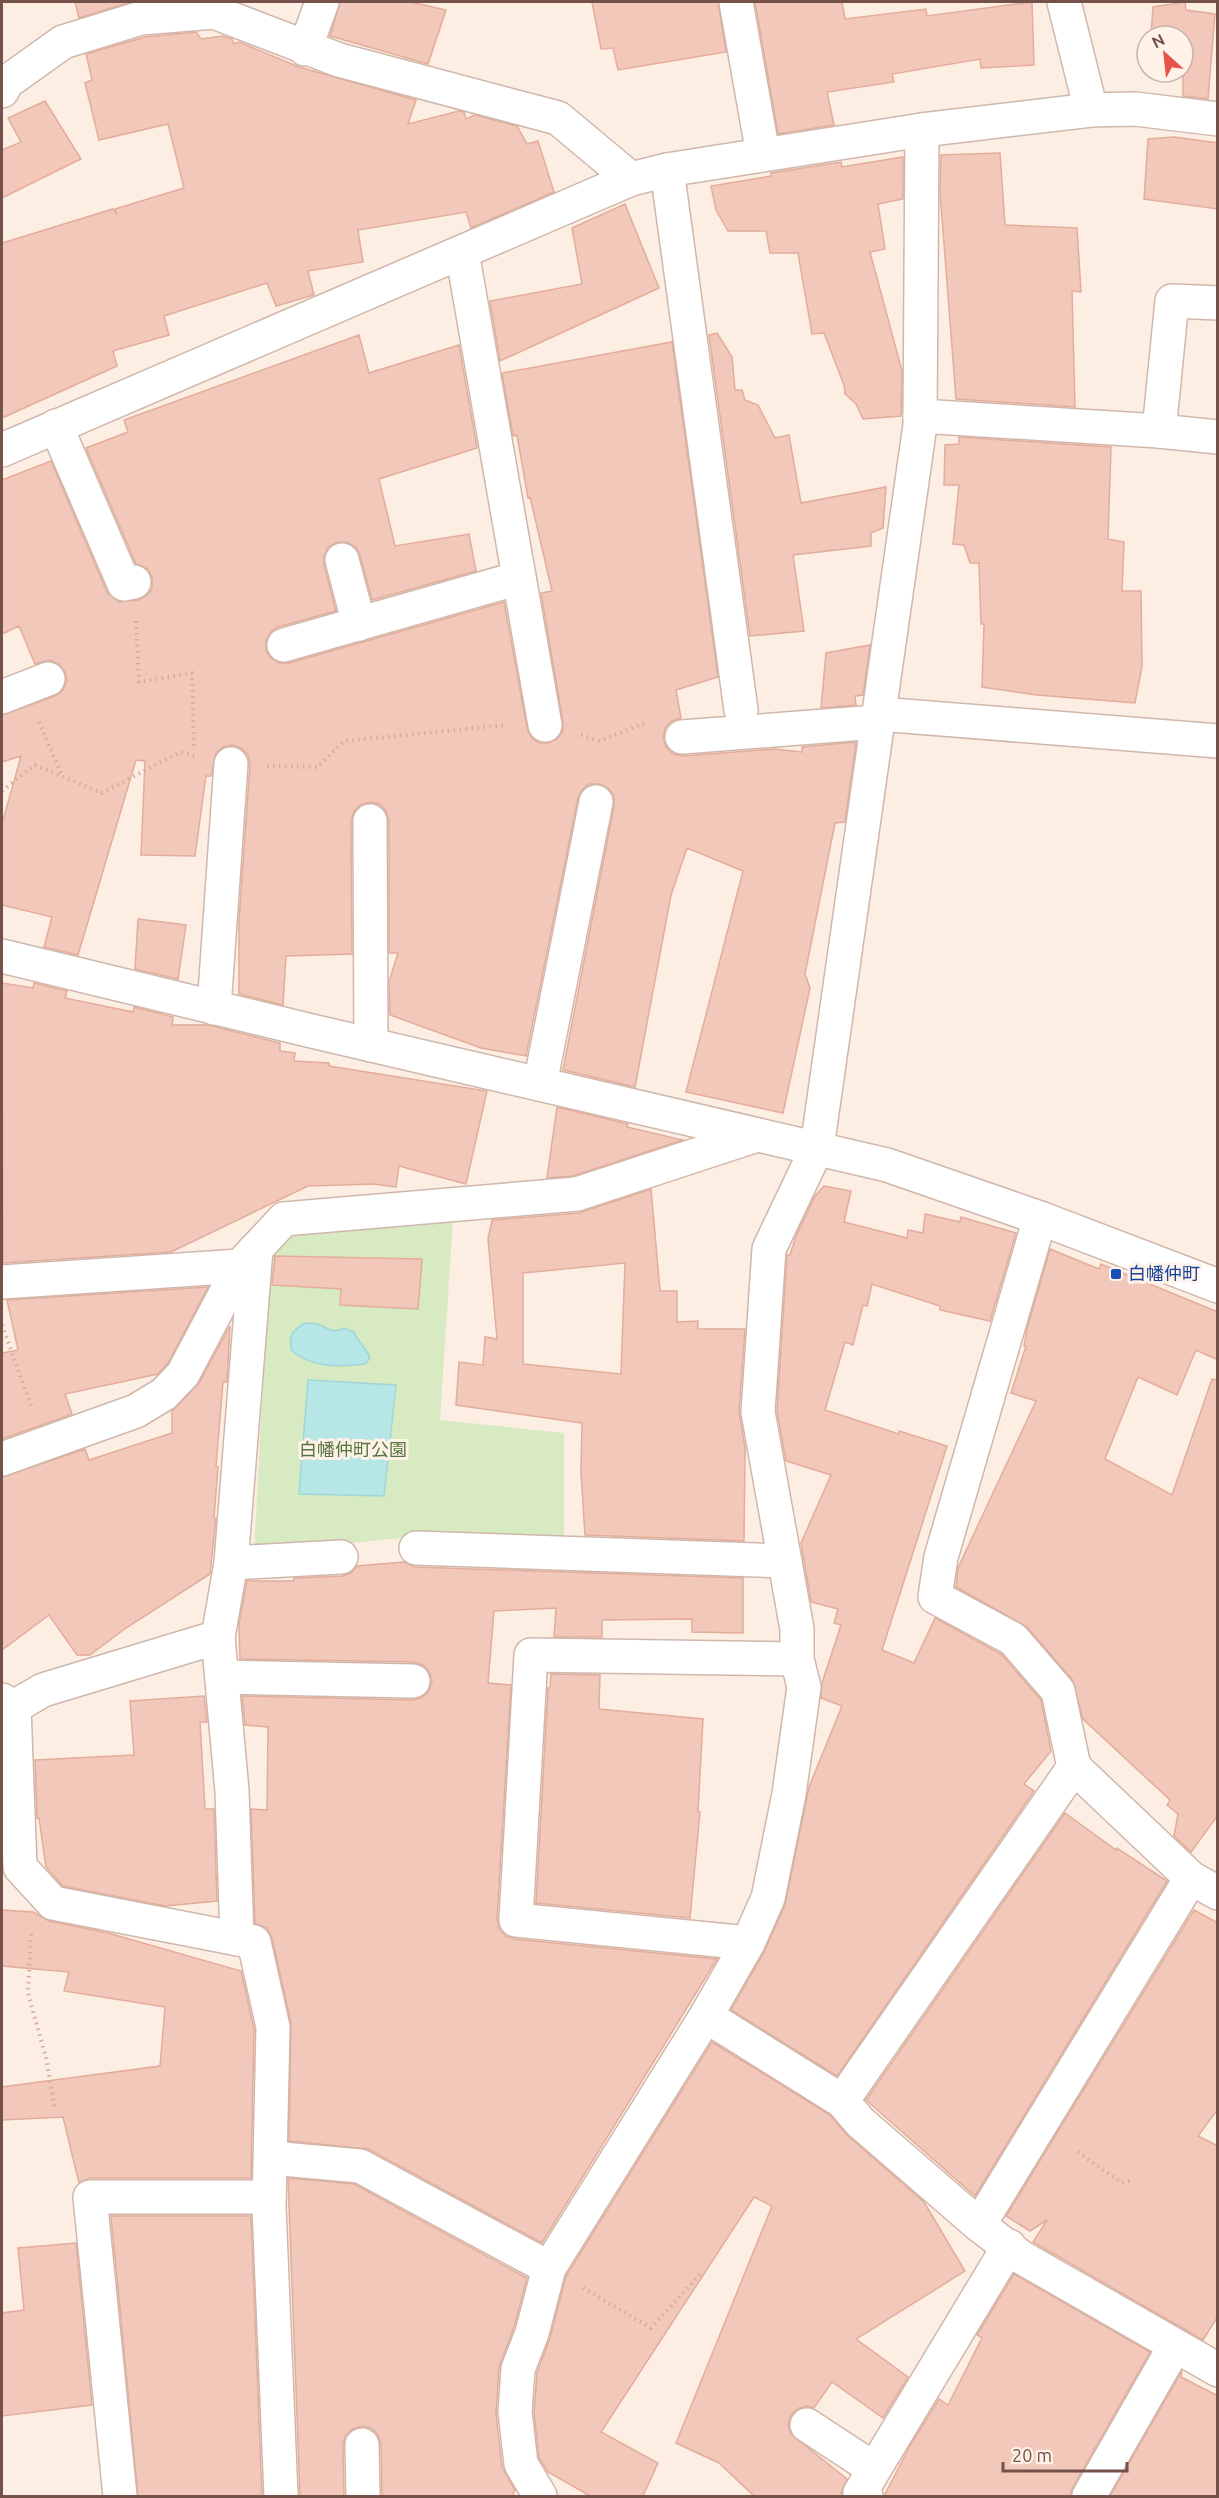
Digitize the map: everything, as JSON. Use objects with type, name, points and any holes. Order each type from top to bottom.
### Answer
[{"type":"street","points":[[305,49],[322,2]]},
{"type":"street","points":[[736,2],[763,154]]},
{"type":"street","points":[[1064,2],[1091,110]]},
{"type":"street","points":[[2,91],[7,82],[63,42],[141,18],[214,12],[305,49],[558,118],[631,179]]},
{"type":"street","points":[[2,450],[631,179],[667,170],[922,130],[1091,110],[1136,109],[1218,119]]},
{"type":"street","points":[[540,2496],[522,2464],[514,2412],[518,2369],[532,2333],[549,2268],[706,2016],[748,1943],[768,1898],[789,1794],[804,1687],[797,1659],[797,1629],[758,1412],[769,1249],[817,1148],[920,416],[922,130]]},
{"type":"street","points":[[667,170],[741,710]]},
{"type":"street","points":[[462,252],[544,725]]},
{"type":"street","points":[[1159,431],[1172,300],[1218,303]]},
{"type":"street","points":[[920,416],[1159,431],[1218,438]]},
{"type":"street","points":[[56,426],[124,584],[134,582]]},
{"type":"street","points":[[342,560],[359,624]]},
{"type":"street","points":[[285,645],[519,578]]},
{"type":"street","points":[[682,737],[878,718],[1218,741]]},
{"type":"street","points":[[214,1008],[231,764]]},
{"type":"street","points":[[540,1084],[596,802]]},
{"type":"street","points":[[370,821],[371,1045]]},
{"type":"street","points":[[2,956],[214,1008],[887,1165],[1040,1218],[1218,1286]]},
{"type":"street","points":[[2,1459],[136,1411],[164,1394],[183,1374],[248,1257],[284,1219],[577,1194],[757,1135]]},
{"type":"street","points":[[979,2225],[1204,1885],[1074,1767],[1058,1690],[1013,1639],[934,1597],[941,1557],[1040,1218]]},
{"type":"street","points":[[2,1282],[248,1257]]},
{"type":"street","points":[[237,1939],[232,1791],[218,1637],[231,1563],[248,1257]]},
{"type":"street","points":[[416,1548],[785,1561]]},
{"type":"street","points":[[231,1563],[341,1557]]},
{"type":"street","points":[[218,1637],[42,1690],[8,1703],[20,1867],[53,1903],[254,1942],[273,2027],[269,2197],[281,2496]]},
{"type":"street","points":[[748,1943],[516,1920],[531,1655],[797,1659]]},
{"type":"street","points":[[222,1677],[413,1681]]},
{"type":"street","points":[[842,2101],[1074,1767]]},
{"type":"street","points":[[706,2016],[842,2101],[860,2122],[979,2225],[1021,2257],[1218,2370]]},
{"type":"street","points":[[270,2158],[360,2166],[549,2268]]},
{"type":"street","points":[[120,2496],[90,2197],[269,2197]]},
{"type":"street","points":[[807,2424],[870,2483],[1009,2246]]},
{"type":"street","points":[[1089,2496],[1175,2346]]},
{"type":"street","points":[[362,2445],[363,2496]]},
{"type":"path","points":[[134,582],[139,682],[192,674],[194,756]]},
{"type":"path","points":[[17,686],[62,776]]},
{"type":"path","points":[[2,790],[35,765],[102,793],[180,752],[217,764],[318,767],[344,741],[494,725],[544,725],[600,741],[648,721]]},
{"type":"path","points":[[2,1325],[45,1443]]},
{"type":"path","points":[[34,1882],[28,1993],[46,2058],[55,2108]]},
{"type":"path","points":[[1078,2152],[1122,2183],[1132,2180]]},
{"type":"path","points":[[549,2268],[651,2328],[702,2272]]},
{"type":"green space","name":"白幡仲町公園","points":[[453,1219],[440,1420],[564,1433],[564,1539],[420,1536],[254,1553],[270,1253],[293,1233]]},
{"type":"water","points":[[305,1323],[317,1324],[332,1330],[344,1328],[354,1332],[370,1358],[365,1364],[336,1366],[308,1361],[300,1357],[292,1351],[291,1338],[294,1331]]},
{"type":"water","points":[[308,1380],[396,1385],[384,1496],[299,1494]]},
{"type":"building","points":[[75,2],[131,2],[79,18]]},
{"type":"building","points":[[340,2],[411,2],[446,10],[428,64],[330,36]]},
{"type":"building","points":[[592,2],[718,2],[726,52],[618,70],[613,48],[601,49]]},
{"type":"building","points":[[755,2],[842,2],[845,19],[926,9],[927,16],[1032,2],[1034,65],[981,68],[980,59],[892,74],[894,82],[827,92],[834,125],[778,134]]},
{"type":"building","points":[[1185,2],[1186,10],[1215,14],[1208,99],[1183,96],[1183,84],[1195,84],[1195,24],[1152,24],[1153,7]]},
{"type":"building","points":[[196,32],[201,39],[223,36],[232,39],[234,44],[239,42],[299,67],[416,100],[408,124],[459,111],[464,112],[466,119],[475,115],[517,126],[527,144],[538,141],[554,192],[471,228],[466,212],[358,230],[363,262],[308,271],[314,295],[276,306],[267,283],[164,316],[169,335],[113,351],[117,366],[2,418],[2,243],[113,209],[117,215],[115,209],[184,188],[168,124],[99,140],[85,83],[92,80],[86,54],[145,37]]},
{"type":"building","points":[[45,101],[81,159],[2,198],[2,150],[21,142],[8,118]]},
{"type":"building","points":[[1174,137],[1218,143],[1218,209],[1144,199],[1148,139]]},
{"type":"building","points":[[1000,153],[1005,225],[1077,228],[1081,292],[1072,291],[1075,407],[956,399],[940,192],[941,155]]},
{"type":"building","points":[[903,157],[903,199],[878,204],[885,249],[870,252],[902,371],[901,416],[863,419],[856,404],[845,394],[844,385],[824,333],[812,334],[798,253],[770,253],[766,231],[728,231],[716,210],[711,186],[771,176],[771,173],[841,162],[842,167]]},
{"type":"building","points":[[625,204],[659,288],[500,361],[490,301],[582,284],[572,228]]},
{"type":"building","points":[[717,333],[732,357],[735,390],[742,390],[745,400],[758,405],[775,438],[789,435],[801,503],[886,487],[883,528],[871,533],[871,546],[793,555],[804,631],[750,636],[709,335]]},
{"type":"building","points":[[359,335],[369,373],[459,345],[477,448],[379,479],[395,546],[469,534],[476,571],[372,600],[356,547],[346,542],[337,542],[328,547],[324,556],[324,565],[336,611],[278,627],[266,640],[266,651],[279,663],[289,663],[504,602],[527,728],[531,737],[539,743],[548,743],[557,739],[563,731],[541,593],[552,591],[530,497],[528,498],[517,435],[513,436],[502,373],[672,342],[718,677],[676,690],[681,718],[672,721],[665,728],[663,738],[666,747],[673,754],[683,756],[775,749],[802,752],[802,747],[856,742],[845,822],[835,823],[805,974],[810,988],[783,1113],[686,1092],[743,871],[687,848],[671,895],[635,1087],[563,1070],[614,806],[614,795],[600,784],[589,784],[578,798],[526,1056],[481,1048],[390,1015],[389,982],[398,953],[389,953],[389,821],[386,811],[379,804],[370,802],[360,805],[351,821],[352,954],[286,956],[283,1005],[239,994],[239,920],[250,765],[248,755],[241,748],[233,745],[223,747],[216,753],[211,776],[206,776],[195,856],[141,855],[145,761],[136,760],[78,955],[44,947],[52,917],[2,905],[2,824],[21,756],[2,762],[2,715],[55,696],[63,690],[67,681],[65,672],[59,664],[50,660],[35,664],[19,626],[2,634],[2,480],[51,461],[107,592],[119,602],[138,600],[152,589],[152,578],[148,569],[136,564],[86,448],[128,432],[124,420]]},
{"type":"building","points":[[959,437],[1111,447],[1108,539],[1124,542],[1122,591],[1141,591],[1142,667],[1135,703],[1037,695],[982,687],[984,624],[981,624],[979,563],[970,563],[964,545],[953,544],[959,485],[944,485],[945,445],[959,444]]},
{"type":"building","points":[[870,645],[863,695],[855,696],[856,705],[821,708],[826,653]]},
{"type":"building","points":[[138,919],[186,925],[178,979],[135,969]]},
{"type":"building","points":[[2,983],[33,988],[34,983],[67,991],[65,998],[133,1012],[134,1007],[173,1017],[172,1025],[208,1025],[280,1043],[280,1051],[295,1053],[294,1061],[329,1063],[329,1066],[487,1091],[466,1184],[399,1166],[396,1187],[373,1184],[308,1186],[171,1252],[3,1263]]},
{"type":"building","points":[[557,1107],[683,1140],[573,1176],[547,1178]]},
{"type":"building","points":[[824,1186],[851,1191],[844,1222],[907,1238],[908,1230],[923,1233],[925,1214],[960,1222],[961,1217],[1016,1233],[990,1321],[940,1310],[940,1306],[872,1284],[867,1306],[863,1305],[853,1345],[845,1342],[825,1410],[899,1434],[899,1431],[947,1446],[882,1650],[914,1663],[935,1618],[1001,1654],[1041,1700],[1051,1751],[1024,1784],[1034,1791],[837,2076],[731,2010],[764,1952],[785,1905],[809,1787],[842,1706],[821,1698],[822,1683],[841,1625],[834,1623],[838,1609],[811,1602],[801,1543],[831,1475],[786,1461],[777,1411],[787,1255],[790,1255],[796,1236],[815,1196]]},
{"type":"building","points":[[651,1189],[660,1291],[677,1291],[677,1322],[698,1321],[698,1329],[745,1329],[739,1411],[745,1448],[744,1541],[585,1535],[581,1472],[582,1423],[456,1405],[459,1362],[483,1365],[485,1337],[497,1339],[488,1239],[492,1220],[579,1213]],"holes":[[[625,1263],[621,1374],[523,1364],[523,1273]]]},
{"type":"building","points":[[1050,1249],[1099,1269],[1101,1264],[1218,1312],[1218,1360],[1196,1350],[1177,1395],[1138,1377],[1105,1459],[1172,1495],[1212,1379],[1218,1380],[1218,1815],[1191,1852],[1174,1836],[1178,1814],[1167,1805],[1170,1800],[1083,1719],[1072,1679],[1027,1627],[956,1587],[958,1568],[1036,1401],[1011,1393],[1026,1346],[1024,1346],[1027,1329]]},
{"type":"building","points":[[275,1256],[422,1259],[418,1309],[340,1305],[341,1289],[272,1285]]},
{"type":"building","points":[[208,1287],[168,1363],[158,1374],[65,1394],[72,1414],[2,1439],[2,1353],[18,1350],[7,1300]]},
{"type":"building","points":[[230,1326],[227,1382],[223,1382],[216,1466],[218,1467],[214,1518],[216,1518],[210,1574],[126,1628],[90,1655],[77,1655],[49,1615],[2,1650],[2,1477],[85,1449],[89,1460],[172,1433],[172,1411],[199,1383]]},
{"type":"building","points":[[404,1562],[415,1567],[743,1578],[743,1633],[692,1632],[692,1619],[602,1620],[602,1637],[554,1637],[556,1608],[494,1611],[488,1683],[511,1685],[497,1919],[499,1929],[506,1936],[514,1939],[717,1959],[542,2243],[368,2149],[289,2141],[291,2023],[272,1938],[267,1928],[255,1923],[251,1809],[267,1810],[268,1727],[245,1725],[242,1696],[413,1700],[421,1698],[429,1691],[432,1681],[429,1671],[423,1665],[413,1662],[240,1659],[239,1624],[247,1581],[294,1581],[294,1578],[342,1576],[351,1573],[357,1566]]},
{"type":"building","points":[[551,1674],[600,1675],[599,1709],[703,1719],[698,1812],[700,1812],[690,1918],[536,1903],[548,1688],[550,1688]]},
{"type":"building","points":[[204,1696],[207,1722],[200,1722],[205,1809],[214,1809],[217,1901],[165,1906],[63,1886],[46,1867],[39,1818],[37,1818],[35,1760],[134,1755],[130,1701]]},
{"type":"building","points":[[1065,1813],[1116,1850],[1117,1848],[1167,1881],[975,2196],[866,2100]]},
{"type":"building","points":[[2,1910],[33,1912],[49,1921],[108,1933],[241,1971],[254,2029],[251,2178],[90,2178],[79,2183],[63,2117],[2,2120],[2,2087],[160,2066],[165,2007],[64,1991],[69,1972],[2,1966]]},
{"type":"building","points":[[1194,1910],[1218,1923],[1218,2109],[1198,2136],[1218,2146],[1218,2316],[1203,2340],[1033,2242],[1047,2220],[1030,2231],[1006,2216]]},
{"type":"building","points":[[712,2042],[830,2115],[848,2136],[924,2202],[965,2271],[856,2339],[908,2377],[883,2418],[832,2382],[814,2408],[807,2406],[799,2408],[791,2415],[788,2425],[791,2434],[847,2479],[841,2493],[842,2496],[754,2496],[719,2463],[676,2443],[772,2206],[754,2197],[601,2432],[658,2463],[643,2496],[590,2496],[548,2472],[539,2458],[534,2412],[537,2373],[550,2338],[566,2276]]},
{"type":"building","points":[[288,2178],[354,2184],[527,2278],[514,2327],[499,2368],[496,2414],[502,2467],[515,2490],[512,2496],[382,2496],[381,2444],[378,2435],[371,2428],[362,2426],[353,2429],[345,2436],[343,2445],[344,2496],[300,2496]]},
{"type":"building","points":[[111,2216],[251,2216],[262,2496],[138,2496]]},
{"type":"building","points":[[76,2243],[92,2405],[2,2416],[2,2313],[24,2310],[18,2248]]},
{"type":"building","points":[[1014,2274],[1150,2352],[1070,2496],[884,2496],[911,2444],[939,2399],[948,2405],[982,2338],[977,2335]]},
{"type":"building","points":[[1182,2371],[1181,2377],[1218,2396],[1218,2496],[1110,2496]]},
{"type":"place","name":"白幡仲町","points":[[1116,1274]]}]
